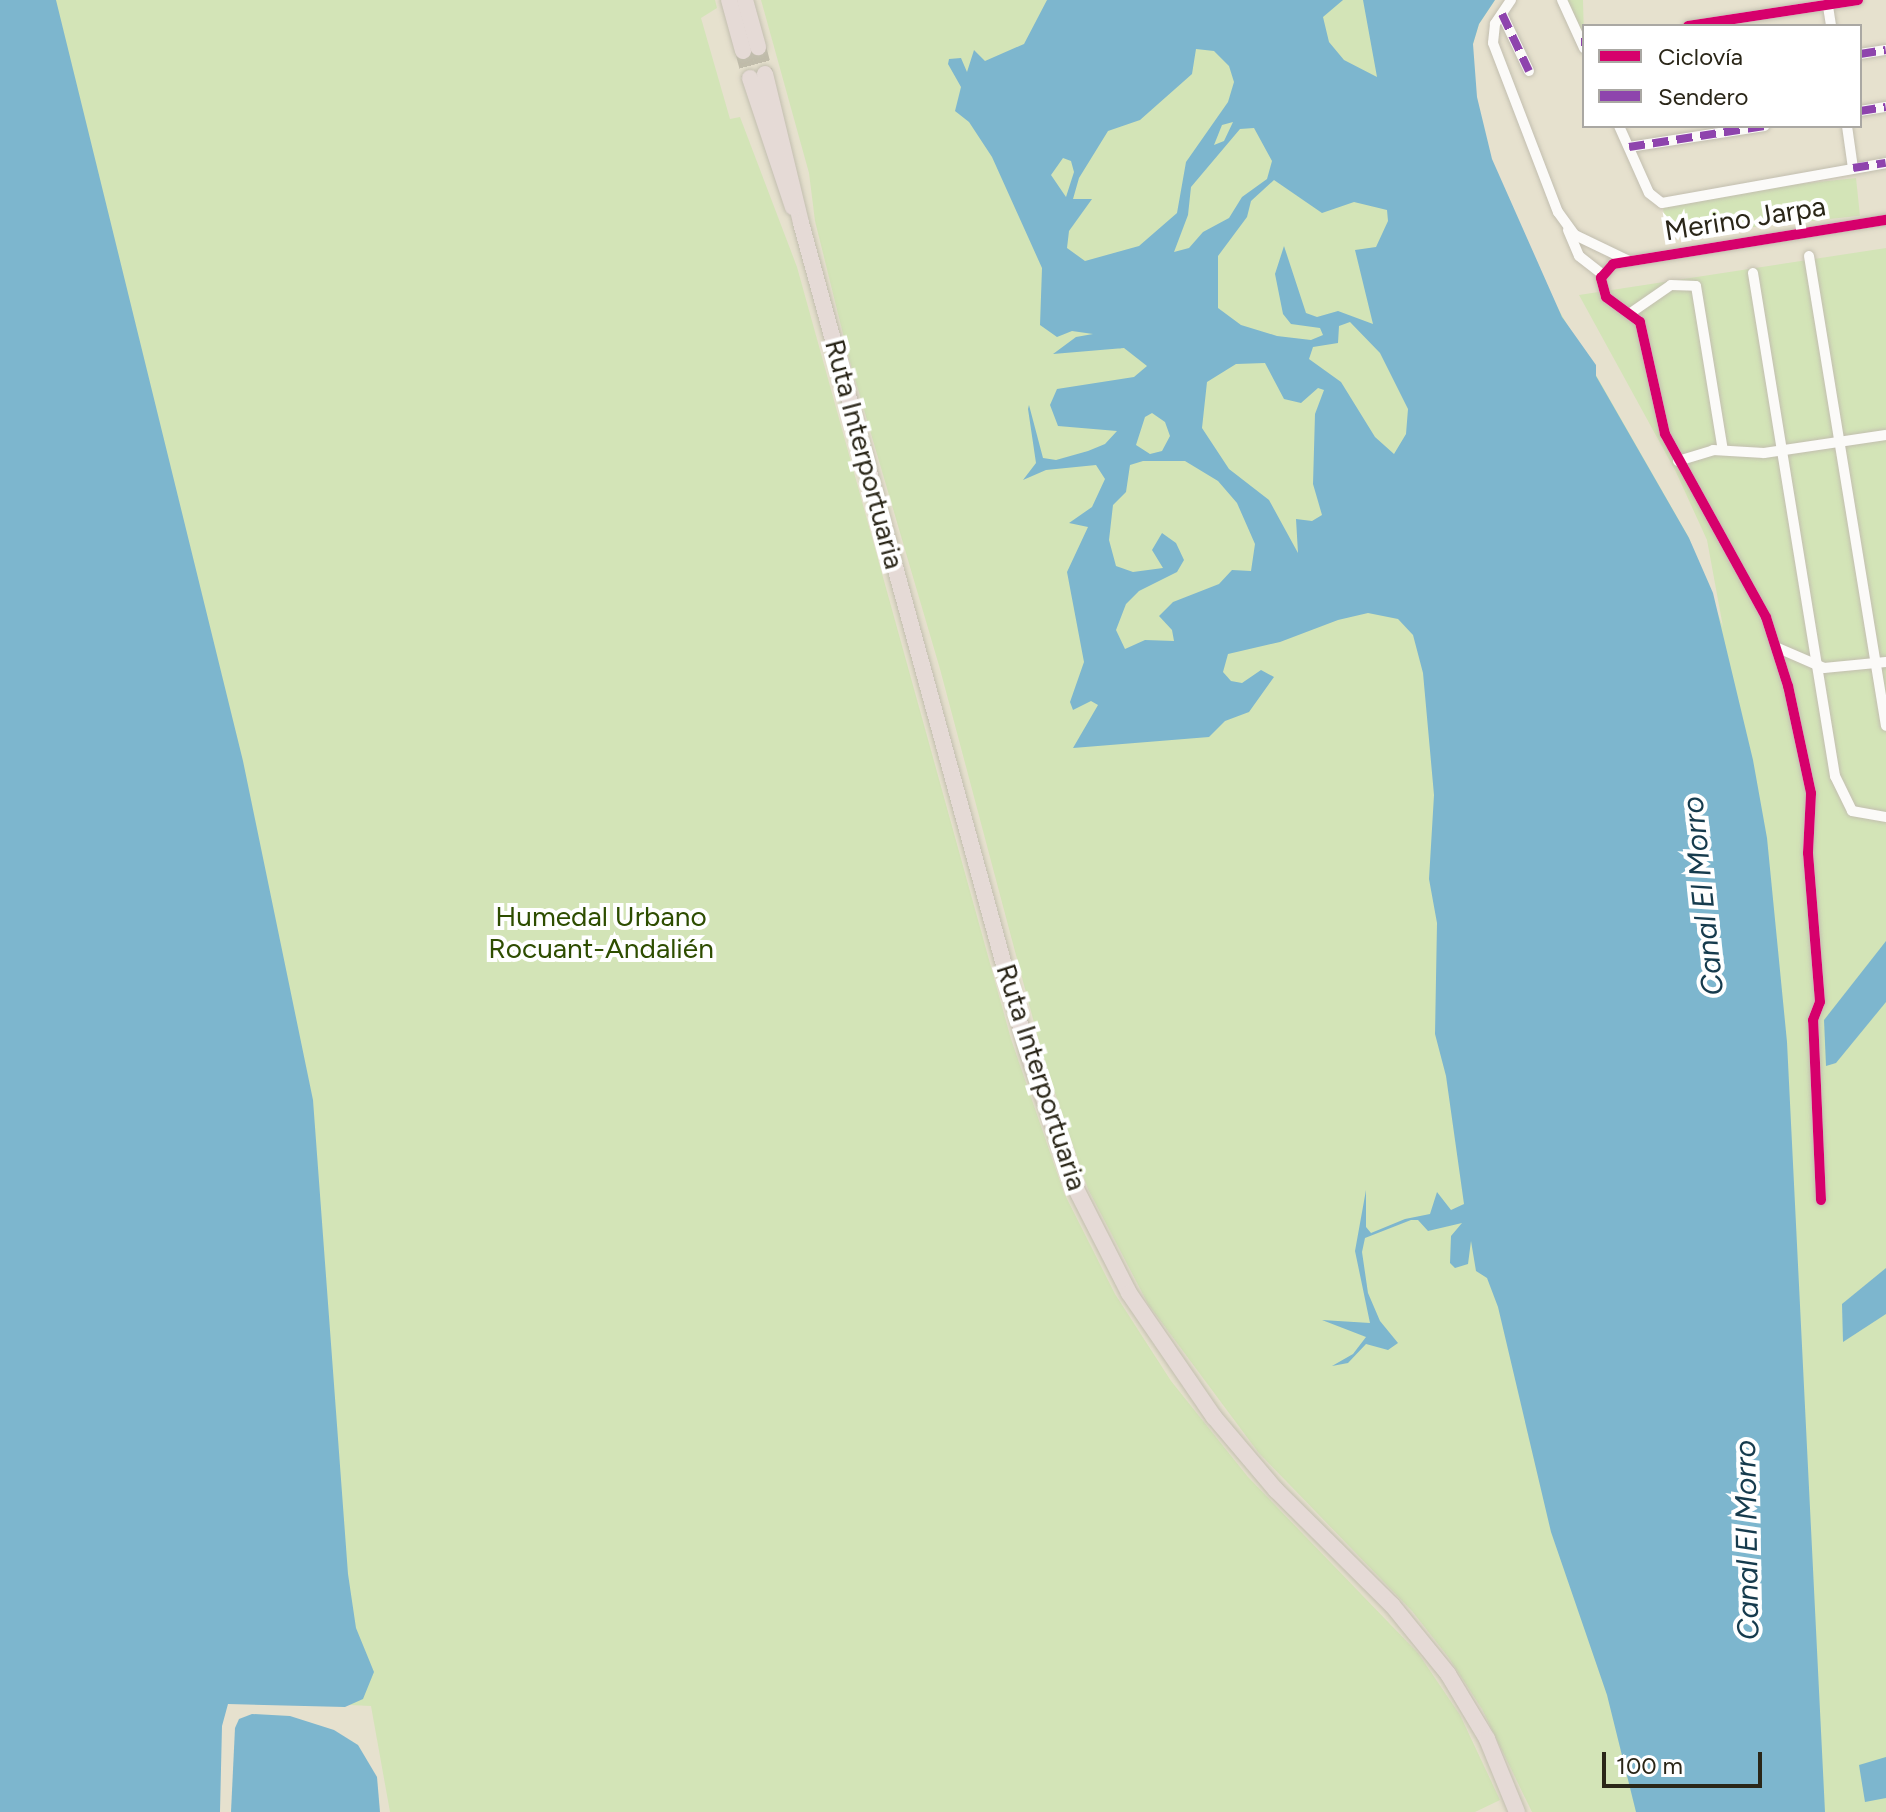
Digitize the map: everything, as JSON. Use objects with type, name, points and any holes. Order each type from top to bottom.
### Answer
[{"type":"highway","points":[[729,0],[750,49],[745,0]]},
{"type":"highway","name":"Ruta Interportuaria","points":[[758,76],[775,165],[801,223],[1028,1053],[1085,1209],[1136,1304],[1214,1417],[1276,1490],[1392,1605],[1448,1674],[1487,1739],[1517,1812]]},
{"type":"street","points":[[1511,0],[1495,24],[1494,49],[1568,230],[1579,256],[1602,274],[1606,297],[1632,312],[1648,342],[1661,421],[1678,461],[1759,603],[1778,648],[1811,793],[1808,853],[1820,1002],[1813,1020],[1821,1200]]},
{"type":"street","points":[[1562,0],[1582,42]]},
{"type":"street","points":[[1700,24],[1827,2],[1858,0]]},
{"type":"street","points":[[1827,2],[1831,24]]},
{"type":"street","points":[[1502,14],[1529,71]]},
{"type":"street","points":[[1862,54],[1886,50]]},
{"type":"street","points":[[1862,111],[1886,107]]},
{"type":"street","points":[[1620,128],[1655,199],[1666,203],[1847,174],[1853,168],[1886,163]]},
{"type":"street","points":[[1629,147],[1751,128]]},
{"type":"street","points":[[1847,128],[1853,168]]},
{"type":"street","name":"Merino Jarpa","points":[[1602,274],[1613,264],[1886,220]]},
{"type":"street","points":[[1568,230],[1629,261]]},
{"type":"street","points":[[1809,256],[1881,663],[1886,726]]},
{"type":"street","points":[[1753,273],[1838,789],[1852,811],[1886,817]]},
{"type":"street","points":[[1632,312],[1671,285],[1696,286],[1723,450]]},
{"type":"street","points":[[1678,461],[1723,450],[1783,450],[1886,435]]},
{"type":"street","points":[[1778,648],[1818,668],[1881,663]]},
{"type":"green space","name":"Humedal Urbano Rocuant-Andalién","points":[[0,0],[715,0],[717,8],[701,18],[730,119],[740,117],[797,267],[1011,1039],[1064,1193],[1115,1294],[1171,1381],[1248,1477],[1418,1653],[1460,1715],[1500,1800],[1475,1812],[390,1812],[371,1706],[225,1699]]},
{"type":"green space","points":[[761,0],[1495,0],[1479,24],[1473,44],[1467,29],[1476,105],[1495,179],[1544,284],[1688,536],[1723,627],[1707,540],[1676,472],[1579,295],[1886,248],[1886,1812],[1532,1812],[1482,1709],[1449,1658],[1412,1611],[1258,1452],[1148,1304],[1088,1189],[1045,1064],[940,669],[850,362],[815,221],[809,173]]},
{"type":"green space","points":[[1564,0],[1583,0],[1582,36]]},
{"type":"green space","points":[[1856,178],[1860,216],[1666,236],[1662,198]]},
{"type":"water","points":[[0,0],[56,0],[243,761],[313,1100],[348,1574],[356,1628],[374,1672],[363,1699],[345,1707],[228,1704],[222,1726],[220,1812],[0,1812]]},
{"type":"water","name":"Canal El Morro","points":[[1047,0],[1343,0],[1323,17],[1329,42],[1344,60],[1377,77],[1363,0],[1495,0],[1479,24],[1473,44],[1477,97],[1492,159],[1562,317],[1596,365],[1596,376],[1689,538],[1713,593],[1753,760],[1767,838],[1787,1042],[1825,1812],[1636,1812],[1607,1695],[1551,1532],[1498,1307],[1487,1278],[1476,1271],[1471,1241],[1468,1264],[1455,1268],[1450,1263],[1451,1236],[1462,1223],[1428,1231],[1418,1220],[1411,1220],[1365,1238],[1362,1252],[1368,1293],[1380,1321],[1398,1343],[1388,1350],[1366,1344],[1348,1363],[1332,1366],[1353,1354],[1366,1337],[1322,1320],[1370,1323],[1355,1251],[1366,1190],[1366,1227],[1371,1233],[1405,1219],[1430,1214],[1437,1192],[1451,1210],[1464,1204],[1446,1076],[1435,1034],[1437,923],[1429,879],[1434,795],[1423,673],[1413,635],[1398,619],[1368,613],[1338,620],[1280,642],[1228,654],[1223,672],[1231,681],[1242,683],[1261,670],[1274,677],[1249,712],[1225,721],[1209,737],[1073,748],[1098,705],[1091,701],[1073,710],[1070,702],[1084,662],[1067,572],[1088,527],[1069,523],[1092,507],[1105,479],[1096,465],[1046,470],[1023,480],[1036,463],[1028,409],[1029,405],[1043,458],[1056,460],[1088,451],[1105,444],[1117,431],[1058,426],[1050,405],[1057,389],[1134,377],[1147,366],[1124,348],[1053,354],[1076,337],[1093,334],[1072,331],[1057,337],[1040,325],[1042,268],[992,157],[969,122],[955,111],[961,87],[948,64],[949,59],[961,58],[967,72],[974,50],[985,61],[1024,44]],"holes":[[[1196,49],[1214,51],[1229,66],[1234,82],[1228,102],[1186,162],[1177,213],[1139,246],[1085,261],[1067,248],[1069,231],[1092,199],[1073,199],[1079,178],[1108,131],[1140,120],[1192,74]],[[1233,122],[1224,141],[1214,145],[1222,125]],[[1254,128],[1272,161],[1267,179],[1242,197],[1229,218],[1203,232],[1189,248],[1174,252],[1188,215],[1191,187],[1240,129]],[[1063,158],[1071,161],[1074,172],[1066,197],[1051,175]],[[1274,180],[1322,213],[1354,202],[1387,210],[1388,221],[1376,247],[1355,250],[1373,324],[1338,311],[1317,317],[1306,313],[1284,246],[1275,274],[1283,314],[1291,324],[1320,328],[1323,335],[1311,340],[1277,336],[1241,325],[1218,308],[1218,256],[1247,217],[1251,201]],[[1350,322],[1380,353],[1408,409],[1406,434],[1394,454],[1375,437],[1341,382],[1309,359],[1313,347],[1338,343],[1339,326]],[[1265,363],[1284,399],[1301,403],[1318,388],[1324,390],[1315,414],[1313,484],[1322,515],[1312,521],[1296,519],[1298,553],[1269,500],[1229,469],[1202,428],[1207,382],[1236,364]],[[1152,413],[1165,422],[1170,436],[1162,451],[1150,454],[1136,445],[1145,417]],[[1143,461],[1185,461],[1218,481],[1237,503],[1255,544],[1251,571],[1232,570],[1219,584],[1173,602],[1159,616],[1172,630],[1174,641],[1145,640],[1125,649],[1116,630],[1126,604],[1139,591],[1177,572],[1184,560],[1176,543],[1162,533],[1152,550],[1163,568],[1133,572],[1116,566],[1109,540],[1113,505],[1126,492],[1130,465]]]},
{"type":"water","points":[[1886,941],[1886,1002],[1836,1063],[1826,1066],[1824,1020]]},
{"type":"water","points":[[1886,1268],[1886,1314],[1843,1342],[1842,1304]]},
{"type":"water","points":[[252,1714],[290,1716],[334,1730],[358,1745],[377,1777],[380,1812],[231,1812],[235,1728],[239,1719]]},
{"type":"water","points":[[1886,1757],[1886,1798],[1865,1802],[1859,1765]]},
{"type":"tunnel","points":[[758,47],[765,74]]},
{"type":"tunnel","points":[[743,51],[750,78]]},
{"type":"marked path","points":[[1502,14],[1529,71]]},
{"type":"marked path","points":[[1862,54],[1886,50]]},
{"type":"marked path","points":[[1862,111],[1886,107]]},
{"type":"marked path","points":[[1629,147],[1751,128]]},
{"type":"marked path","points":[[1853,168],[1886,163]]},
{"type":"cycle path","points":[[1701,24],[1858,0]]},
{"type":"cycle path","points":[[1821,1200],[1813,1020],[1820,1002],[1808,853],[1811,793],[1788,686],[1766,617],[1665,434],[1640,322],[1606,297],[1601,278],[1613,264],[1886,220]]}]
